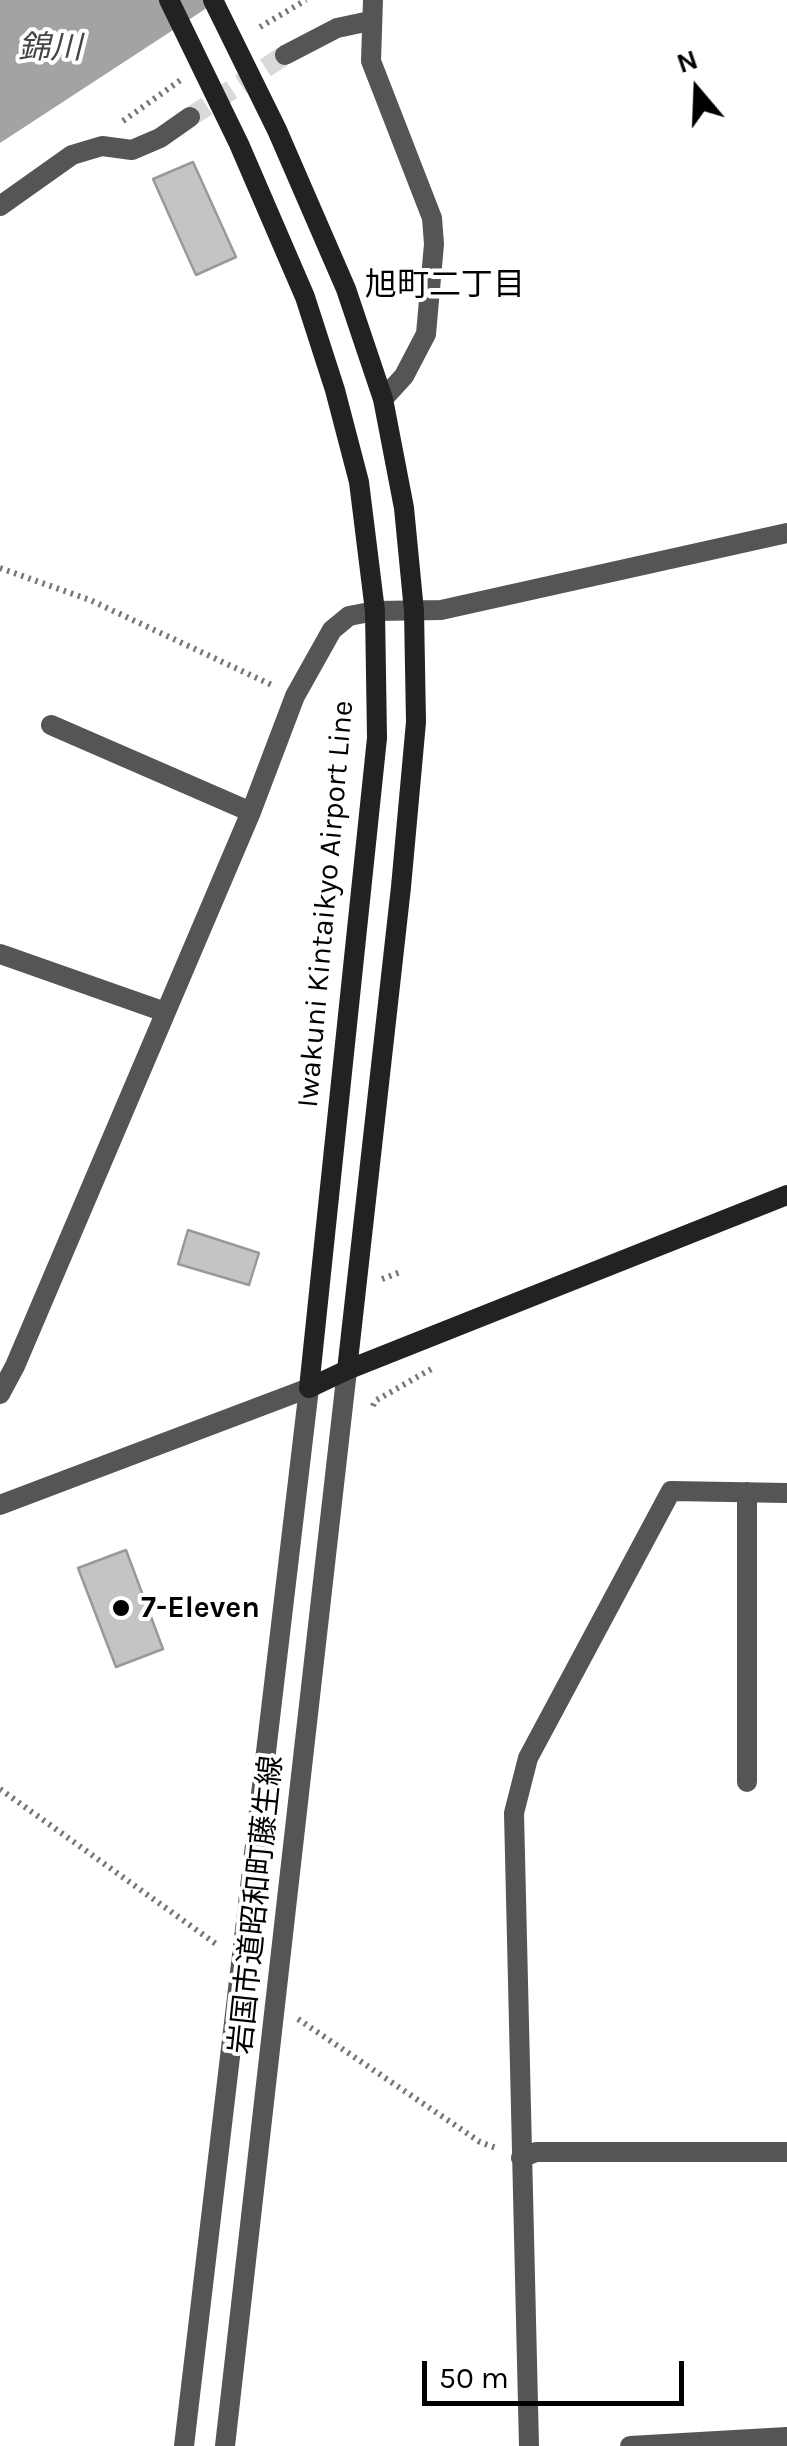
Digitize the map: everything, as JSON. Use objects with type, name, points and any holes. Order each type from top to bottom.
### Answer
[{"type":"main road","name":"Iwakuni Kintaikyo Airport Line","points":[[169,0],[199,58],[305,297],[359,482],[375,610],[377,738],[309,1388]]},
{"type":"main road","points":[[213,0],[346,289],[383,399],[404,508],[414,611],[416,722],[347,1370]]},
{"type":"main road","points":[[309,1388],[787,1195]]},
{"type":"street","points":[[285,55],[372,10],[371,61],[432,218],[434,244],[426,334],[404,376],[383,399]]},
{"type":"street","points":[[0,206],[72,155],[102,146],[132,150],[160,138],[190,117]]},
{"type":"street","points":[[0,1394],[16,1366],[251,812],[295,696],[332,630],[349,616],[375,610],[441,610],[787,533]]},
{"type":"street","points":[[51,725],[251,812]]},
{"type":"street","points":[[0,954],[165,1012]]},
{"type":"street","name":"岩国市道昭和町藤生線","points":[[225,2446],[347,1370]]},
{"type":"street","points":[[0,1505],[309,1388]]},
{"type":"street","name":"岩国市道昭和町藤生線","points":[[184,2446],[309,1388]]},
{"type":"street","points":[[529,2446],[514,1813],[528,1758],[671,1491],[787,1492]]},
{"type":"street","points":[[747,1492],[747,1782]]},
{"type":"street","points":[[520,2158],[536,2152],[787,2152]]},
{"type":"street","points":[[630,2446],[787,2437]]},
{"type":"path","points":[[260,26],[306,0]]},
{"type":"path","points":[[140,111],[183,78]]},
{"type":"path","points":[[0,568],[90,600],[295,696]]},
{"type":"path","points":[[371,1414],[374,1401],[437,1366]]},
{"type":"path","points":[[0,1789],[216,1944],[242,1948]]},
{"type":"path","points":[[274,2017],[300,2020],[480,2142],[520,2158]]},
{"type":"water","name":"錦川","points":[[0,0],[219,0],[0,143]]},
{"type":"building","points":[[193,162],[236,257],[196,275],[153,179]]},
{"type":"building","points":[[188,1230],[259,1253],[249,1285],[178,1264]]},
{"type":"building","name":"7-Eleven","points":[[126,1550],[163,1649],[116,1667],[78,1568]]},
{"type":"tunnel","points":[[190,117],[285,55]]},
{"type":"place","name":"7-Eleven","points":[[121,1608]]},
{"type":"district","name":"旭町二丁目","points":[[445,286]]}]
